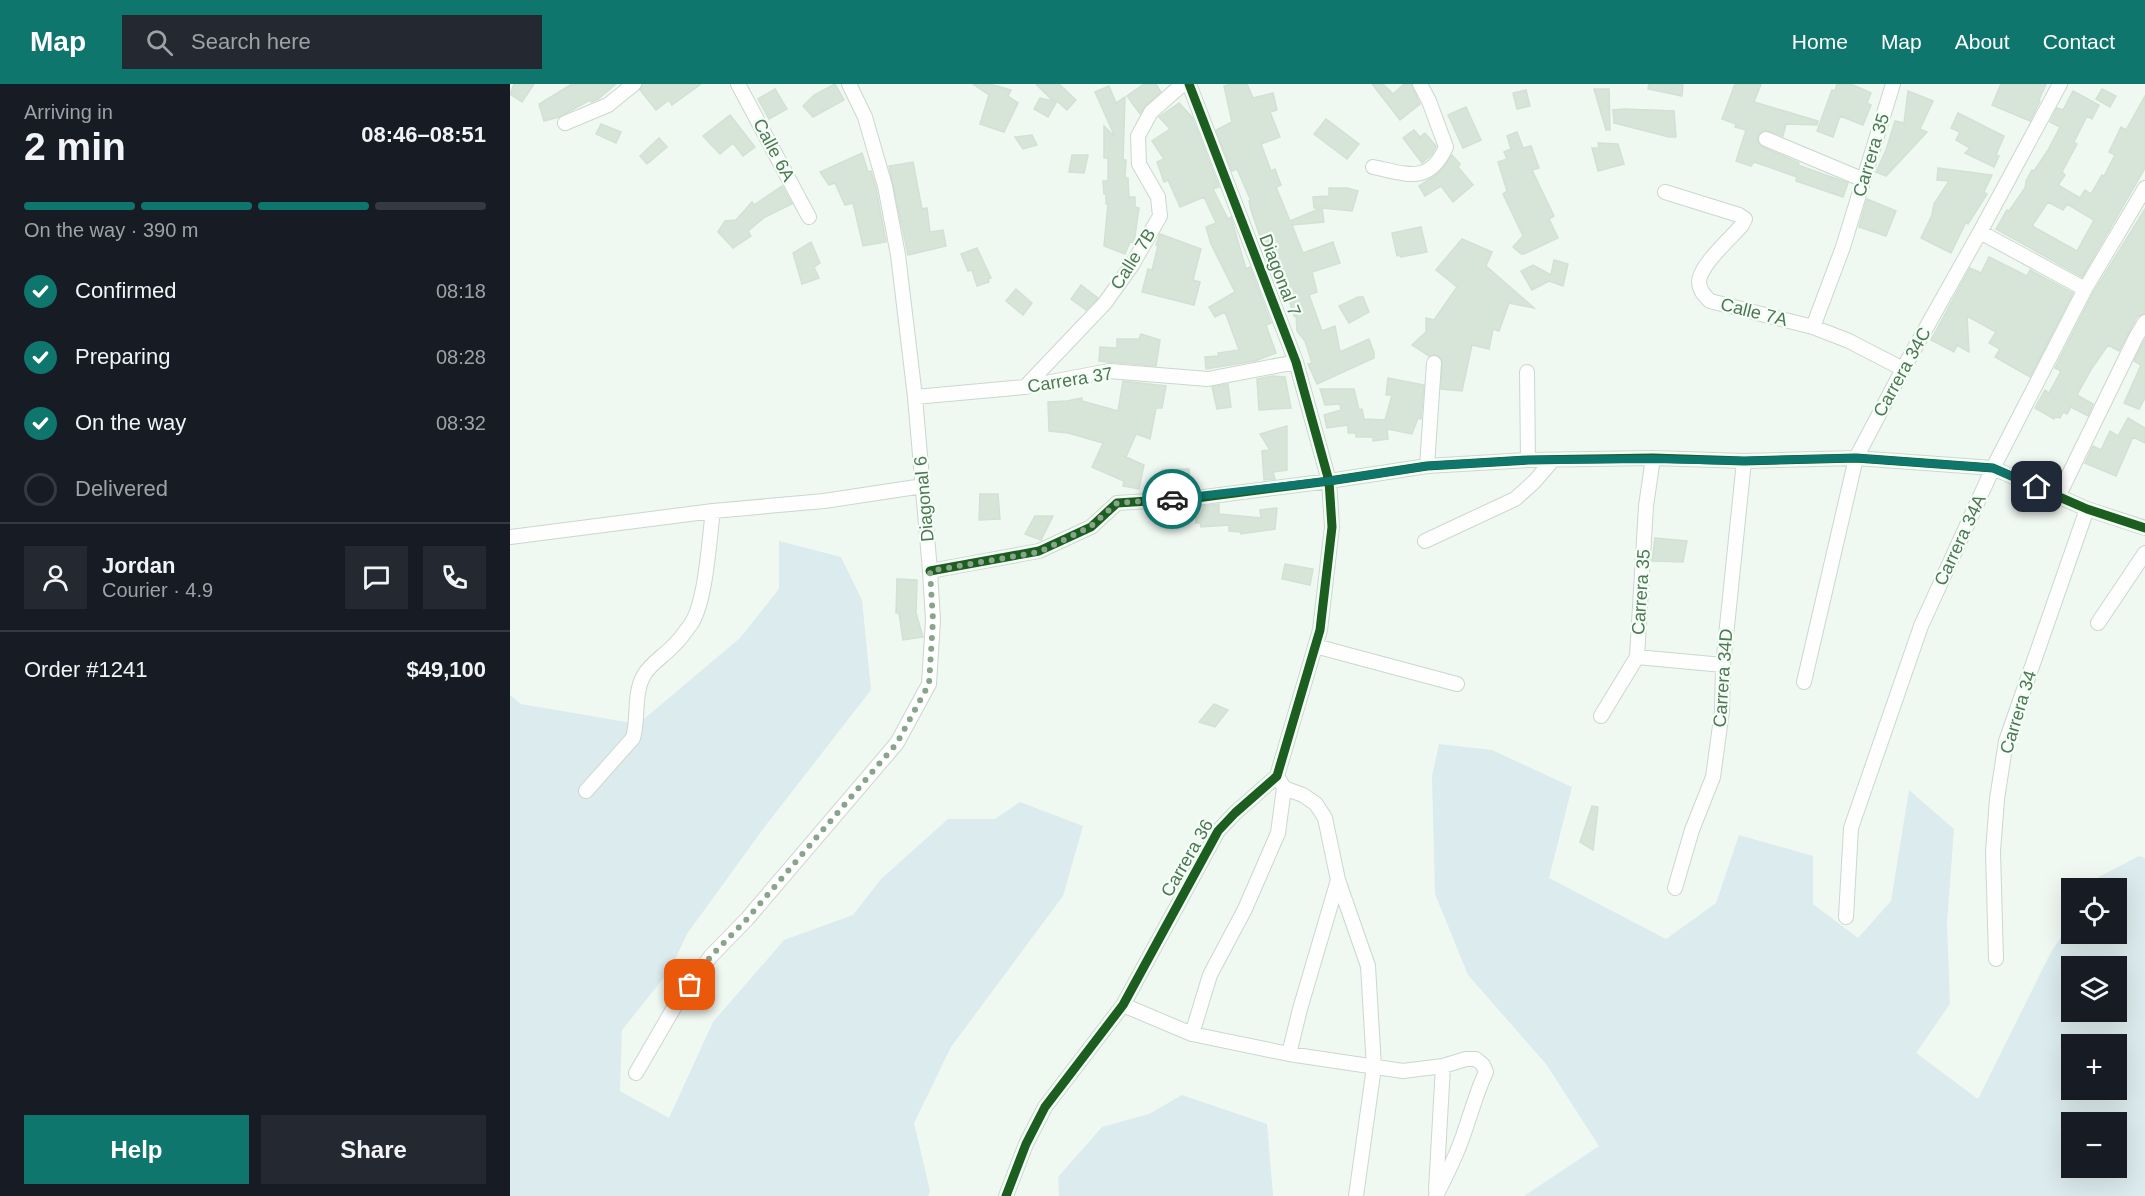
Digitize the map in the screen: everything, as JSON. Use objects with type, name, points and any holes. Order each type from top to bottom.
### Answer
[{"type":"street","points":[[565,123],[609,105],[634,84]]},
{"type":"street","name":"Calle 6A","points":[[738,84],[809,217]]},
{"type":"street","name":"Diagonal 6","points":[[636,1073],[679,999],[711,956],[747,919],[897,743],[929,684],[933,620],[930,571],[915,397],[898,255],[885,186],[865,117],[849,84]]},
{"type":"street","name":"Calle 7B","points":[[1025,387],[1105,303],[1132,264],[1160,216],[1158,197],[1139,164],[1138,136],[1151,112],[1183,84]]},
{"type":"street","name":"Diagonal 7","points":[[1189,84],[1296,362],[1329,481]]},
{"type":"street","points":[[1373,167],[1413,175],[1425,173],[1437,165],[1442,157],[1446,147],[1429,101],[1420,84]]},
{"type":"street","name":"Carrera 35","points":[[1813,327],[1843,247],[1893,84]]},
{"type":"street","name":"Carrera 34C","points":[[1804,682],[1856,458],[2060,84]]},
{"type":"street","points":[[1766,139],[1864,180]]},
{"type":"street","name":"Carrera 34A","points":[[1846,916],[1851,828],[1921,626],[1993,468],[2085,289],[2145,188]]},
{"type":"street","name":"Calle 7A","points":[[1665,192],[1739,215],[1745,219],[1702,270],[1699,283],[1702,293],[1710,301],[1813,327],[1849,341],[1903,369]]},
{"type":"street","points":[[1980,232],[2085,289]]},
{"type":"street","points":[[2058,497],[2145,322]]},
{"type":"street","name":"Carrera 37","points":[[915,397],[1025,387],[1109,371],[1208,379],[1296,362]]},
{"type":"street","points":[[1427,466],[1434,363]]},
{"type":"street","points":[[1527,372],[1528,460]]},
{"type":"street","points":[[930,571],[1039,552],[1090,527],[1117,503],[1196,498],[1427,466],[1528,460],[1744,461],[1856,458],[1993,468],[2087,509],[2145,528]]},
{"type":"street","name":"Carrera 35","points":[[1601,716],[1637,657],[1646,506],[1653,459]]},
{"type":"street","points":[[1425,541],[1515,499],[1552,461]]},
{"type":"street","name":"Carrera 34D","points":[[1675,888],[1692,830],[1713,777],[1722,711],[1723,665],[1744,461]]},
{"type":"street","points":[[1192,1034],[1210,975],[1245,909],[1278,833],[1284,788],[1277,776],[1320,630],[1332,527],[1329,481]]},
{"type":"street","points":[[510,537],[824,501],[923,486]]},
{"type":"street","name":"Carrera 34","points":[[1996,959],[1993,852],[1997,800],[2006,741],[2087,509]]},
{"type":"street","points":[[586,791],[633,738],[636,729],[637,698],[643,676],[693,622],[700,597],[713,512]]},
{"type":"street","points":[[2098,623],[2145,553]]},
{"type":"street","points":[[1315,646],[1457,684]]},
{"type":"street","points":[[1637,657],[1723,665]]},
{"type":"street","name":"Carrera 36","points":[[1006,1196],[1026,1144],[1046,1107],[1123,1005],[1218,831],[1277,776]]},
{"type":"street","points":[[1284,788],[1304,795],[1316,804],[1325,818],[1338,880],[1368,966],[1374,1067],[1356,1196]]},
{"type":"street","points":[[1289,1054],[1338,880]]},
{"type":"street","points":[[1123,1005],[1192,1034],[1289,1054],[1403,1071],[1476,1059],[1483,1065],[1486,1072],[1475,1097],[1457,1152],[1436,1196]]},
{"type":"street","points":[[1436,1196],[1443,1066]]},
{"type":"shaded area","points":[[779,541],[841,557],[862,600],[871,690],[763,829],[687,934],[670,970],[622,1030],[620,1091],[669,1118],[713,1022],[784,940],[853,915],[881,879],[948,819],[995,819],[1020,802],[1083,826],[1063,896],[951,1047],[914,1123],[930,1191],[928,1196],[510,1196],[510,695],[521,704],[638,724],[740,638],[779,589]]},
{"type":"shaded area","points":[[1439,744],[1492,750],[1572,787],[1549,878],[1666,939],[1716,903],[1739,835],[1813,856],[1813,904],[1858,938],[1891,901],[1909,790],[1954,829],[1947,923],[1950,1004],[1916,1053],[1978,1099],[2050,954],[2061,937],[2061,944],[2127,944],[2127,878],[2098,878],[2139,856],[2145,858],[2145,1196],[1524,1196],[1599,1146],[1546,1064],[1468,975],[1435,894],[1432,776]]},
{"type":"shaded area","points":[[1182,1095],[1267,1124],[1273,1196],[1059,1196],[1058,1177],[1102,1127],[1149,1114]]},
{"type":"building","points":[[514,84],[534,84],[522,102],[510,94]]},
{"type":"building","points":[[572,84],[616,84],[598,99],[591,102],[590,100],[559,117],[544,121],[539,104]]},
{"type":"building","points":[[643,84],[701,84],[672,105],[669,100],[656,110],[640,90]]},
{"type":"building","points":[[835,84],[844,100],[813,117],[803,106],[814,95]]},
{"type":"building","points":[[973,84],[990,84],[1011,90],[1008,96],[1018,103],[1004,132],[980,124],[989,95]]},
{"type":"building","points":[[1036,84],[1059,84],[1076,100],[1067,110],[1057,101],[1048,117],[1034,109],[1040,98],[1053,101]]},
{"type":"building","points":[[1144,84],[1156,84],[1161,92],[1145,106],[1140,114],[1127,96]]},
{"type":"building","points":[[1247,84],[1253,98],[1273,93],[1277,110],[1270,112],[1280,137],[1261,144],[1271,171],[1275,169],[1281,185],[1276,187],[1290,221],[1321,208],[1314,208],[1313,197],[1329,196],[1329,188],[1347,188],[1358,191],[1352,211],[1322,208],[1324,222],[1292,225],[1303,253],[1333,242],[1340,263],[1312,272],[1317,292],[1309,295],[1322,331],[1335,326],[1340,352],[1369,339],[1374,353],[1374,358],[1317,384],[1308,364],[1312,363],[1305,341],[1297,331],[1296,315],[1294,316],[1282,278],[1275,281],[1251,210],[1249,201],[1251,201],[1237,169],[1232,171],[1216,130],[1232,122],[1224,86]]},
{"type":"building","points":[[1372,84],[1383,84],[1393,94],[1404,84],[1411,84],[1420,104],[1400,120]]},
{"type":"building","points":[[1649,84],[1683,84],[1682,96],[1648,89]]},
{"type":"building","points":[[1735,84],[1761,84],[1754,102],[1818,121],[1817,125],[1786,124],[1783,136],[1764,130],[1758,135],[1757,141],[1763,147],[1799,163],[1798,165],[1848,183],[1843,197],[1796,181],[1797,177],[1754,162],[1751,166],[1736,161],[1746,130],[1735,127],[1736,124],[1722,119]]},
{"type":"building","points":[[1837,84],[1851,84],[1871,93],[1867,103],[1871,105],[1863,125],[1840,116],[1833,137],[1817,131],[1832,90],[1835,91]]},
{"type":"building","points":[[2001,84],[2046,84],[2030,121],[1992,105]]},
{"type":"building","points":[[1109,86],[1116,103],[1125,97],[1123,160],[1126,160],[1125,178],[1128,178],[1129,197],[1135,197],[1135,207],[1139,208],[1134,243],[1130,242],[1125,254],[1104,246],[1108,204],[1106,204],[1103,181],[1108,181],[1108,158],[1104,158],[1104,126],[1115,137],[1095,92]]},
{"type":"building","points":[[775,89],[787,109],[769,119],[758,99]]},
{"type":"building","points":[[1594,89],[1609,89],[1610,130],[1606,130]]},
{"type":"building","points":[[2102,89],[2116,96],[2110,107],[2096,99]]},
{"type":"building","points":[[1526,90],[1530,106],[1517,109],[1513,93]]},
{"type":"building","points":[[1908,91],[1933,101],[1920,129],[1927,132],[1886,176],[1876,172],[1895,121],[1904,123]]},
{"type":"building","points":[[2073,91],[2099,105],[2092,119],[2087,116],[2074,142],[2077,144],[2062,172],[2065,175],[2058,185],[2080,198],[2085,190],[2091,194],[2102,175],[2104,176],[2115,155],[2109,152],[2121,127],[2126,130],[2145,96],[2145,168],[2082,277],[1996,229],[2007,210],[2009,211],[2025,188],[2032,170],[2034,171],[2048,150],[2060,127],[2050,122],[2057,108],[2063,110]],"holes":[[[2048,202],[2063,210],[2067,204],[2094,220],[2077,251],[2032,226]]]},
{"type":"building","points":[[1179,103],[1192,117],[1219,187],[1213,189],[1228,219],[1231,217],[1246,269],[1250,267],[1271,323],[1266,325],[1276,353],[1255,361],[1206,369],[1205,357],[1219,356],[1218,353],[1239,350],[1225,312],[1215,317],[1209,307],[1235,292],[1211,244],[1206,227],[1216,223],[1204,197],[1180,207],[1168,180],[1164,182],[1157,162],[1164,159],[1152,141],[1170,129],[1159,117]]},
{"type":"building","points":[[1466,107],[1481,140],[1463,148],[1448,115]]},
{"type":"building","points":[[1613,110],[1674,111],[1676,137],[1614,123]]},
{"type":"building","points":[[1958,113],[2004,136],[1994,167],[1965,153],[1970,148],[1956,140],[1960,132],[1951,128]]},
{"type":"building","points":[[730,115],[755,147],[743,156],[733,143],[720,154],[703,136]]},
{"type":"building","points":[[1326,119],[1359,144],[1347,159],[1314,134]]},
{"type":"building","points":[[601,124],[621,132],[616,143],[596,134]]},
{"type":"building","points":[[1414,130],[1420,137],[1425,133],[1436,146],[1432,154],[1422,163],[1403,138]]},
{"type":"building","points":[[1517,132],[1523,148],[1531,146],[1539,168],[1532,170],[1554,216],[1549,219],[1558,238],[1524,254],[1513,247],[1523,236],[1503,194],[1507,191],[1498,162],[1507,159],[1504,152],[1511,149],[1507,136]]},
{"type":"building","points":[[1032,135],[1037,145],[1023,149],[1015,137]]},
{"type":"building","points":[[659,138],[667,147],[647,164],[640,156]]},
{"type":"building","points":[[1598,143],[1618,144],[1624,164],[1598,171],[1592,148],[1599,148]]},
{"type":"building","points":[[862,153],[876,188],[886,242],[863,246],[853,203],[845,205],[835,183],[829,185],[820,172]]},
{"type":"building","points":[[1072,155],[1088,155],[1084,173],[1069,172]]},
{"type":"building","points":[[1452,155],[1460,164],[1458,167],[1473,185],[1453,202],[1441,186],[1425,196],[1419,186],[1439,173]]},
{"type":"building","points":[[913,162],[922,209],[927,208],[930,232],[943,230],[946,246],[908,255],[889,166]]},
{"type":"building","points":[[1938,168],[1992,175],[1984,192],[1987,194],[1968,224],[1966,222],[1951,253],[1921,238],[1932,215],[1934,204],[1949,181],[1937,180]]},
{"type":"building","points":[[782,186],[792,204],[765,217],[748,231],[751,236],[733,248],[718,232],[725,221],[736,220],[752,202],[754,205]]},
{"type":"building","points":[[1867,199],[1896,211],[1886,236],[1859,227]]},
{"type":"building","points":[[2145,209],[2145,313],[2137,317],[2119,351],[2108,345],[2077,395],[2093,404],[2088,416],[2071,407],[2067,414],[2063,412],[2060,418],[2055,417],[2054,419],[2035,408],[2045,390],[2049,393],[2061,371],[2055,368],[2093,293]]},
{"type":"building","points":[[1421,227],[1427,252],[1397,256],[1392,233]]},
{"type":"building","points":[[1160,234],[1201,249],[1193,280],[1200,282],[1194,305],[1142,292],[1148,269],[1152,270]]},
{"type":"building","points":[[1462,239],[1492,252],[1486,266],[1534,308],[1509,303],[1499,331],[1493,329],[1489,349],[1472,345],[1462,391],[1441,389],[1442,359],[1435,354],[1429,356],[1412,345],[1426,332],[1426,318],[1434,320],[1457,287],[1436,270]]},
{"type":"building","points":[[811,242],[820,263],[814,267],[819,278],[802,284],[793,253]]},
{"type":"building","points":[[977,248],[991,278],[988,279],[989,282],[977,286],[972,270],[968,271],[961,254]]},
{"type":"building","points":[[1989,257],[2027,276],[2030,270],[2073,293],[2030,377],[1995,357],[2000,349],[1989,343],[1996,332],[1967,316],[1969,352],[1957,345],[1954,352],[1931,340],[1970,268],[1981,273]]},
{"type":"building","points":[[1554,260],[1568,264],[1563,286],[1549,281],[1532,290],[1521,271],[1533,265],[1551,275]]},
{"type":"building","points":[[1081,285],[1098,298],[1086,310],[1071,299]]},
{"type":"building","points":[[1016,289],[1032,303],[1023,315],[1006,301]]},
{"type":"building","points":[[1363,297],[1369,312],[1349,323],[1339,306]]},
{"type":"building","points":[[1141,334],[1160,340],[1156,366],[1099,361],[1100,347],[1117,348],[1117,339],[1139,339]]},
{"type":"building","points":[[2145,339],[2145,398],[2139,409],[2124,403],[2141,365],[2134,361]]},
{"type":"building","points":[[1272,376],[1285,377],[1291,408],[1259,410],[1257,379]]},
{"type":"building","points":[[1388,378],[1424,385],[1421,419],[1418,418],[1412,434],[1387,429],[1388,439],[1373,441],[1373,437],[1356,437],[1356,433],[1348,433],[1348,425],[1327,428],[1324,415],[1341,410],[1340,404],[1325,405],[1320,389],[1354,389],[1359,410],[1362,409],[1364,419],[1385,420],[1392,395],[1386,395]]},
{"type":"building","points":[[1123,381],[1166,386],[1162,408],[1156,408],[1150,439],[1136,434],[1126,457],[1144,465],[1139,489],[1123,486],[1124,481],[1092,467],[1103,443],[1068,433],[1049,431],[1048,402],[1082,398],[1082,401],[1118,411]]},
{"type":"building","points":[[1228,384],[1231,407],[1217,409],[1212,387]]},
{"type":"building","points":[[2128,418],[2145,428],[2145,443],[2133,437],[2116,476],[2085,463],[2093,446],[2101,450],[2110,431],[2118,436]]},
{"type":"building","points":[[1287,426],[1287,470],[1273,472],[1275,479],[1264,480],[1262,451],[1270,450],[1260,434]]},
{"type":"building","points":[[1189,469],[1190,489],[1170,491],[1169,488],[1162,488],[1162,470]]},
{"type":"building","points":[[980,494],[998,494],[1000,519],[979,520]]},
{"type":"building","points":[[1219,504],[1219,514],[1261,518],[1260,510],[1277,508],[1275,529],[1241,534],[1241,532],[1229,531],[1229,525],[1201,527],[1200,523],[1196,523],[1195,507]]},
{"type":"building","points":[[1035,516],[1053,516],[1041,540],[1025,534]]},
{"type":"building","points":[[1655,538],[1687,541],[1683,562],[1652,561]]},
{"type":"building","points":[[1285,564],[1313,569],[1310,585],[1282,579]]},
{"type":"building","points":[[897,579],[917,580],[916,613],[923,637],[903,640],[899,613],[896,613]]},
{"type":"building","points":[[1214,704],[1228,710],[1215,727],[1199,722]]},
{"type":"building","points":[[1592,806],[1598,807],[1593,850],[1580,842]]},
{"type":"cycle path","points":[[1006,1196],[1026,1144],[1045,1107],[1123,1005],[1218,831],[1277,776],[1320,630],[1332,527],[1329,481],[1296,362],[1189,84]]},
{"type":"cycle path","points":[[930,571],[1039,551],[1091,527],[1117,503],[1196,498],[1427,466],[1528,460],[1653,458],[1744,461],[1856,458],[1993,468],[2087,509],[2145,528]]},
{"type":"way so far","points":[[690,985],[711,956],[747,919],[897,743],[929,684],[933,620],[930,571],[1039,552],[1090,527],[1117,503],[1172,499]]},
{"type":"route","points":[[1172,499],[1329,481],[1427,466],[1528,460],[1744,461],[1856,458],[1993,468],[2037,487]]}]
